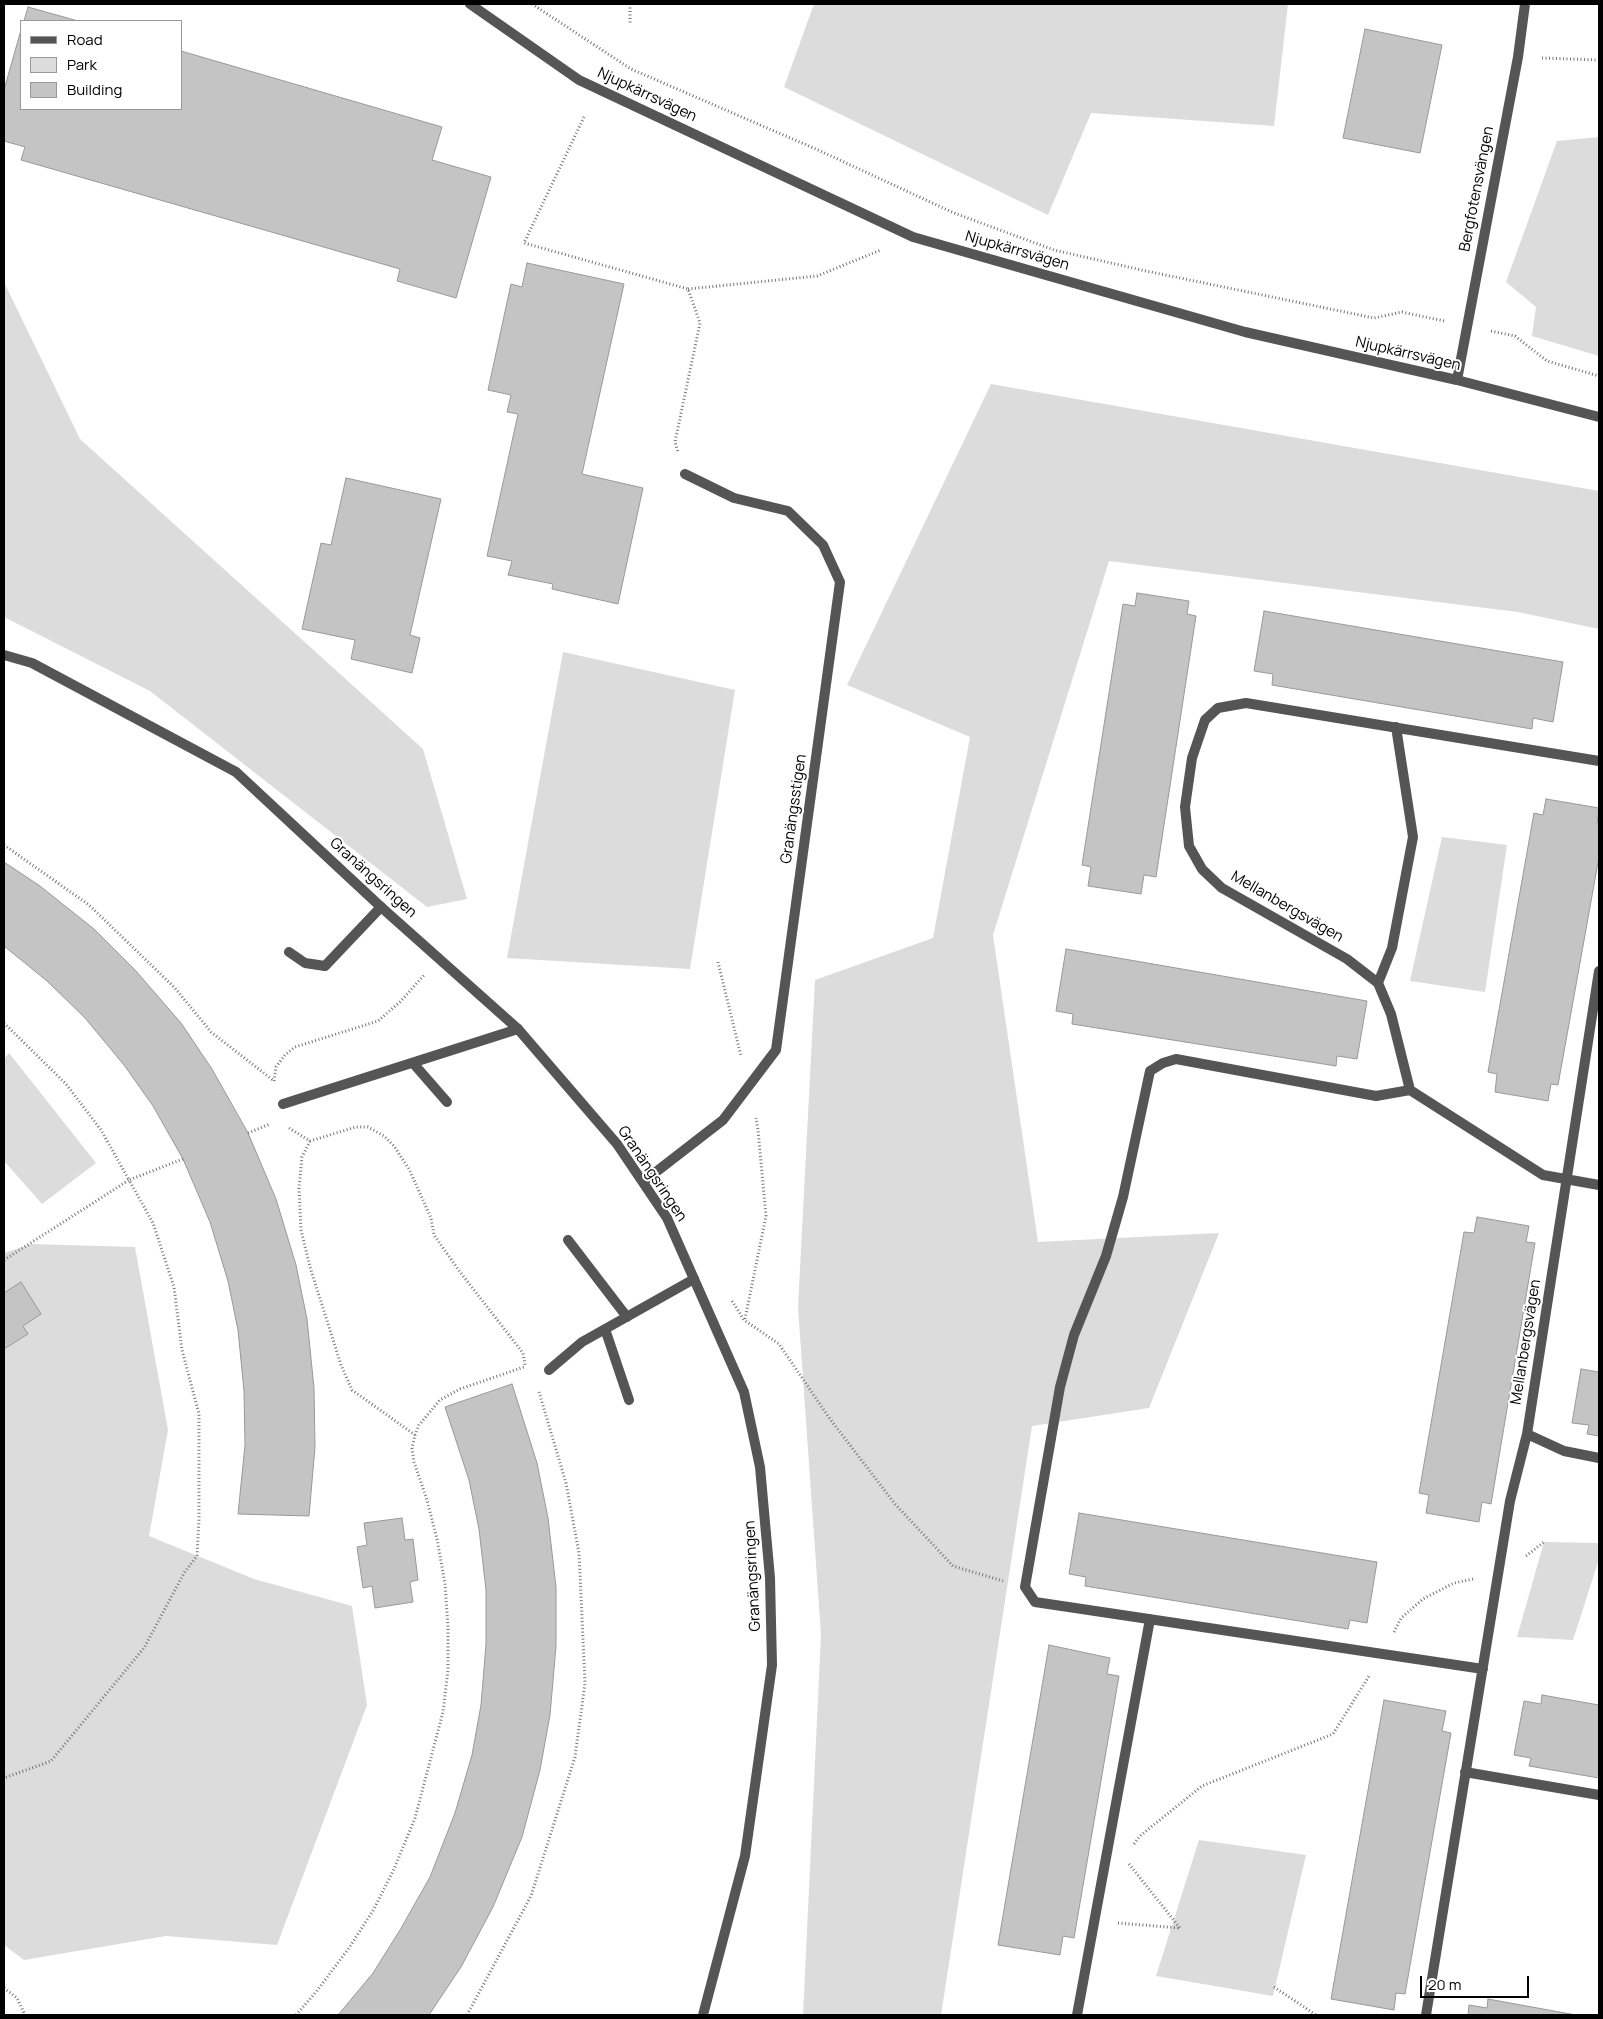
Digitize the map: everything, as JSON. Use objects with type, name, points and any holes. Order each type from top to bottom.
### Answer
[{"type":"street","name":"Njupkärrsvägen","points":[[470,4],[579,80],[913,237],[1245,332],[1456,380],[1599,417]]},
{"type":"street","name":"Bergfotensvängen","points":[[1456,380],[1518,57],[1525,4]]},
{"type":"street","name":"Granängsstigen","points":[[643,1182],[723,1120],[776,1050],[840,582],[824,545],[788,510],[734,498],[685,474]]},
{"type":"street","name":"Granängsringen","points":[[4,655],[32,663],[236,772],[518,1029],[617,1144],[667,1218],[744,1392],[760,1467],[770,1578],[772,1665],[745,1856],[703,2015]]},
{"type":"street","name":"Mellanbergsvägen","points":[[1378,982],[1346,959],[1222,888],[1202,869],[1189,846],[1185,807],[1192,758],[1205,720],[1218,708],[1246,703],[1599,761]]},
{"type":"street","points":[[1396,728],[1413,837],[1392,948],[1378,982],[1391,1014],[1410,1090]]},
{"type":"street","points":[[289,952],[305,963],[325,966],[382,907]]},
{"type":"street","name":"Mellanbergsvägen","points":[[1426,2015],[1510,1501],[1527,1434],[1599,971]]},
{"type":"street","points":[[283,1104],[518,1029]]},
{"type":"street","points":[[1483,1669],[1035,1602],[1025,1587],[1060,1387],[1074,1334],[1106,1256],[1123,1197],[1150,1071],[1163,1063],[1176,1060],[1376,1096],[1410,1090],[1543,1175],[1599,1185]]},
{"type":"street","points":[[412,1063],[447,1102]]},
{"type":"street","points":[[568,1240],[627,1317]]},
{"type":"street","points":[[549,1370],[582,1342],[694,1279]]},
{"type":"street","points":[[606,1329],[629,1400]]},
{"type":"street","points":[[1527,1434],[1564,1451],[1599,1458]]},
{"type":"street","points":[[1077,2015],[1150,1619]]},
{"type":"street","points":[[1466,1772],[1599,1795]]},
{"type":"path","points":[[532,4],[631,68],[818,150],[954,213],[1054,250],[1374,318],[1402,312],[1516,336],[1547,360],[1599,376]]},
{"type":"path","points":[[630,4],[630,23]]},
{"type":"path","points":[[1518,57],[1599,60]]},
{"type":"path","points":[[584,117],[524,243],[688,289],[817,276],[913,237]]},
{"type":"path","points":[[685,474],[675,442],[700,323],[688,289]]},
{"type":"path","points":[[4,845],[90,905],[175,988],[211,1032],[274,1081]]},
{"type":"path","points":[[283,1104],[274,1091],[274,1081],[276,1067],[285,1055],[295,1047],[378,1020],[401,1001],[440,958]]},
{"type":"path","points":[[718,962],[758,1130],[766,1216],[744,1320]]},
{"type":"path","points":[[4,1023],[66,1084],[100,1130],[153,1223],[174,1287],[182,1350],[199,1414],[197,1556],[184,1573],[144,1648],[51,1761],[4,1778]]},
{"type":"path","points":[[248,1133],[278,1121]]},
{"type":"path","points":[[286,1126],[310,1141]]},
{"type":"path","points":[[415,1435],[352,1390],[341,1365],[310,1267],[301,1230],[299,1188],[302,1157],[310,1141],[356,1126],[368,1127],[384,1136],[394,1146],[409,1169],[431,1218],[434,1235],[460,1272],[523,1353],[527,1372]]},
{"type":"path","points":[[4,1260],[129,1180],[183,1159]]},
{"type":"path","points":[[729,1296],[744,1320],[779,1344],[830,1419],[896,1504],[953,1566],[1025,1587]]},
{"type":"path","points":[[296,2015],[349,1948],[374,1909],[395,1867],[415,1818],[443,1712],[448,1670],[445,1584],[437,1539],[427,1500],[414,1462],[412,1448],[415,1435],[419,1425],[440,1400],[460,1389],[525,1366]]},
{"type":"path","points":[[467,2015],[531,1896],[575,1757],[585,1683],[579,1553],[566,1484],[538,1391]]},
{"type":"path","points":[[1124,1859],[1140,1836],[1202,1786],[1333,1734],[1383,1654],[1401,1618],[1423,1599],[1454,1582],[1476,1578],[1498,1578],[1544,1542]]},
{"type":"path","points":[[1106,1859],[1124,1859]]},
{"type":"path","points":[[1095,1921],[1180,1928],[1124,1859]]},
{"type":"path","points":[[1274,1987],[1316,2015]]},
{"type":"path","points":[[4,1988],[17,1998],[25,2015]]},
{"type":"green space","points":[[814,4],[1288,4],[1274,126],[1091,113],[1048,215],[784,87]]},
{"type":"green space","points":[[1599,137],[1599,356],[1532,336],[1536,307],[1506,282],[1557,141]]},
{"type":"green space","points":[[4,282],[80,439],[423,749],[467,899],[427,907],[150,691],[4,617]]},
{"type":"green space","points":[[991,384],[1599,491],[1599,629],[1518,612],[1109,561],[993,935],[1038,1242],[1219,1233],[1149,1408],[1032,1426],[941,2015],[803,2015],[821,1635],[798,1307],[815,980],[933,938],[970,737],[847,685]]},
{"type":"green space","points":[[563,652],[735,690],[690,969],[507,958]]},
{"type":"green space","points":[[1442,837],[1507,845],[1485,992],[1410,981]]},
{"type":"green space","points":[[9,1053],[96,1163],[42,1204],[4,1161],[4,1059]]},
{"type":"green space","points":[[31,1244],[135,1247],[168,1430],[149,1536],[254,1579],[352,1606],[367,1705],[277,1945],[166,1936],[24,1960],[4,1945],[4,1253]]},
{"type":"green space","points":[[1544,1542],[1599,1543],[1599,1559],[1573,1640],[1517,1637]]},
{"type":"green space","points":[[1199,1840],[1306,1855],[1273,1996],[1156,1976]]},
{"type":"building","points":[[28,7],[74,20],[24,20]]},
{"type":"building","points":[[1365,29],[1442,45],[1420,153],[1343,138]]},
{"type":"building","points":[[20,34],[20,110],[182,110],[182,51],[442,127],[432,160],[491,177],[456,298],[397,281],[400,269],[21,160],[25,147],[4,141],[4,90]]},
{"type":"building","points":[[527,263],[624,284],[582,474],[643,488],[618,604],[552,589],[553,584],[508,575],[512,561],[487,556],[518,414],[507,412],[511,395],[488,390],[511,284],[522,287]]},
{"type":"building","points":[[346,478],[441,499],[410,635],[420,638],[412,673],[351,659],[355,640],[302,629],[321,543],[331,545]]},
{"type":"building","points":[[1137,593],[1189,601],[1187,614],[1196,616],[1156,877],[1144,875],[1141,894],[1088,886],[1091,867],[1082,865],[1123,604],[1135,606]]},
{"type":"building","points":[[1264,611],[1563,662],[1553,722],[1533,718],[1532,729],[1272,685],[1273,674],[1254,671]]},
{"type":"building","points":[[1546,799],[1599,808],[1597,824],[1599,825],[1599,857],[1558,1085],[1551,1084],[1548,1101],[1495,1092],[1497,1074],[1488,1072],[1534,813],[1543,815]]},
{"type":"building","points":[[4,862],[40,886],[94,929],[136,971],[181,1023],[212,1069],[248,1133],[276,1199],[296,1265],[307,1319],[314,1388],[315,1447],[309,1516],[238,1514],[245,1445],[244,1391],[238,1330],[228,1281],[210,1222],[183,1159],[153,1106],[124,1065],[85,1018],[47,981],[4,946]]},
{"type":"building","points":[[1066,949],[1367,1001],[1357,1059],[1337,1056],[1336,1066],[1072,1024],[1073,1014],[1056,1011]]},
{"type":"building","points":[[1477,1217],[1529,1226],[1526,1242],[1535,1243],[1491,1504],[1482,1502],[1479,1522],[1426,1513],[1429,1495],[1419,1493],[1464,1232],[1474,1233]]},
{"type":"building","points":[[21,1282],[41,1314],[23,1326],[28,1334],[4,1349],[4,1293]]},
{"type":"building","points":[[1581,1369],[1599,1372],[1599,1436],[1587,1434],[1589,1425],[1572,1423]]},
{"type":"building","points":[[512,1384],[537,1463],[548,1518],[556,1587],[556,1646],[550,1715],[540,1770],[522,1837],[493,1907],[461,1967],[429,2015],[338,2015],[373,1973],[430,1877],[455,1813],[472,1755],[481,1705],[486,1644],[486,1590],[479,1529],[469,1480],[445,1407]]},
{"type":"building","points":[[1079,1513],[1377,1562],[1367,1623],[1350,1620],[1348,1629],[1085,1586],[1086,1577],[1069,1574]]},
{"type":"building","points":[[402,1518],[405,1540],[413,1539],[418,1580],[410,1582],[413,1602],[375,1608],[372,1586],[363,1588],[357,1547],[367,1545],[364,1523]]},
{"type":"building","points":[[1049,1645],[1110,1658],[1107,1674],[1119,1676],[1074,1938],[1063,1936],[1060,1955],[998,1945]]},
{"type":"building","points":[[1542,1695],[1599,1705],[1599,1778],[1529,1766],[1531,1758],[1514,1755],[1524,1701],[1541,1704]]},
{"type":"building","points":[[1384,1700],[1446,1711],[1442,1731],[1451,1733],[1405,1994],[1396,1993],[1394,2010],[1331,1999]]},
{"type":"building","points":[[1488,1999],[1576,2015],[1468,2015],[1469,2005],[1487,2008]]}]
